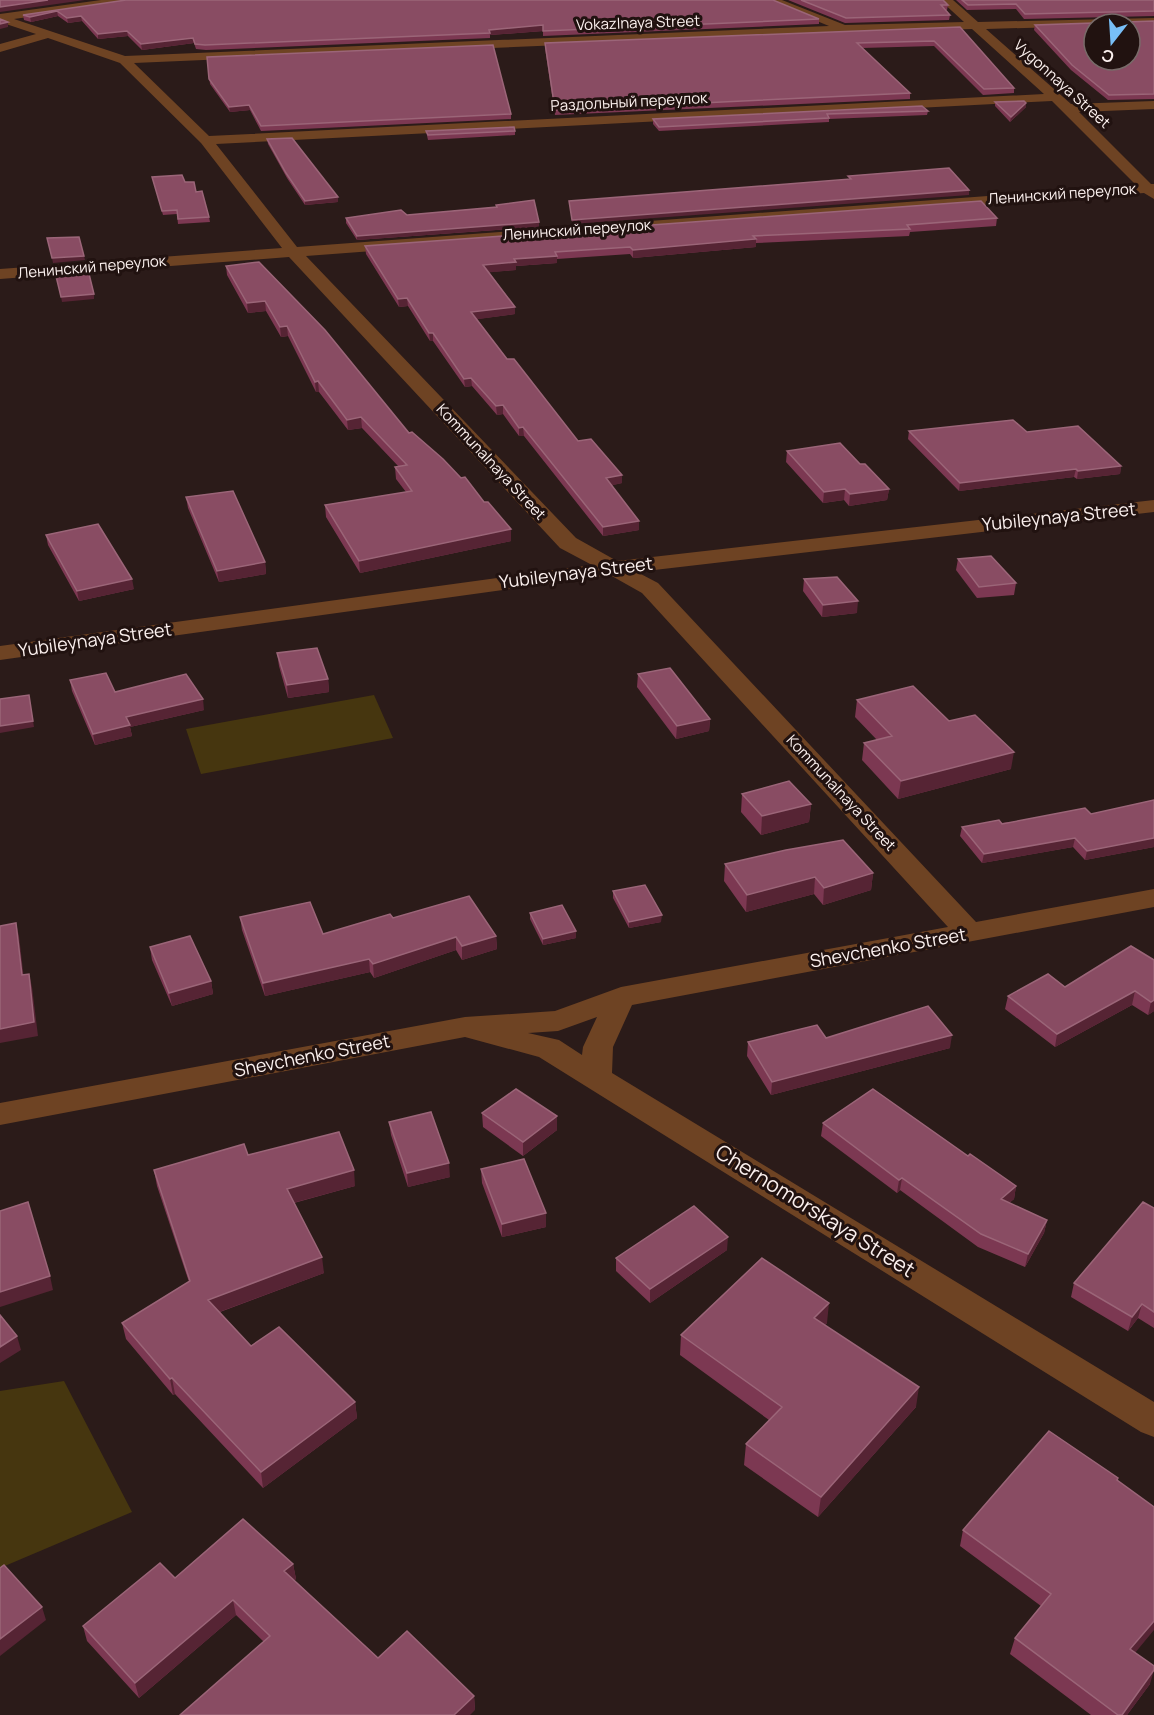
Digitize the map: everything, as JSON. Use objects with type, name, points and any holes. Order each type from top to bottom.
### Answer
[{"type":"street","points":[[0,17],[126,0]]},
{"type":"street","points":[[772,0],[846,29]]},
{"type":"street","name":"Vygonnaya Street","points":[[946,0],[1068,108],[1151,190]]},
{"type":"street","name":"Kommunalnaya Street","points":[[0,17],[124,60],[206,140],[292,251],[568,543],[650,588],[970,933]]},
{"type":"street","name":"Vokazlnaya Street","points":[[124,60],[846,29],[1154,21]]},
{"type":"street","points":[[0,48],[47,35]]},
{"type":"street","name":"Раздольный переулок","points":[[206,140],[1054,97]]},
{"type":"street","points":[[1068,108],[1154,105]]},
{"type":"street","name":"Ленинский переулок","points":[[0,274],[1151,190]]},
{"type":"street","name":"Yubileynaya Street","points":[[0,653],[615,568],[1154,506]]},
{"type":"street","name":"Shevchenko Street","points":[[0,1114],[465,1027],[558,1021],[621,997],[1154,898]]},
{"type":"street","points":[[596,1076],[598,1047],[621,997]]},
{"type":"street","name":"Chernomorskaya Street","points":[[465,1027],[548,1048],[1154,1421]]},
{"type":"shaded area","points":[[374,695],[393,738],[201,774],[186,729]]},
{"type":"shaded area","points":[[64,1381],[132,1512],[0,1568],[0,1391]]},
{"type":"building","points":[[0,0],[48,0],[0,7]]},
{"type":"building","points":[[126,0],[773,0],[819,19],[543,31],[543,25],[489,30],[490,33],[205,45],[195,44],[193,38],[141,44],[127,31],[98,34],[81,16],[67,18],[57,11],[30,17],[23,15]]},
{"type":"building","points":[[801,0],[943,0],[948,5],[941,5],[950,15],[846,18]]},
{"type":"building","points":[[962,0],[1154,0],[1154,11],[1025,14],[1016,4],[968,5]]},
{"type":"building","points":[[1142,21],[1154,21],[1154,94],[1109,95],[1072,65],[1035,25],[1082,23],[1082,72],[1142,72]]},
{"type":"building","points":[[960,27],[1014,88],[984,89],[934,41],[857,43],[910,93],[555,110],[545,43]]},
{"type":"building","points":[[493,45],[511,114],[261,126],[249,105],[229,107],[209,79],[207,57]]},
{"type":"building","points":[[1024,101],[1026,103],[1011,117],[995,102]]},
{"type":"building","points":[[922,106],[928,111],[827,114],[829,118],[659,127],[653,119]]},
{"type":"building","points":[[514,127],[515,131],[428,135],[426,131]]},
{"type":"building","points":[[292,138],[338,197],[305,201],[267,139]]},
{"type":"building","points":[[949,168],[969,190],[572,220],[569,201],[851,179],[848,176]]},
{"type":"building","points":[[182,175],[185,182],[194,182],[196,192],[202,191],[209,217],[178,219],[177,210],[162,211],[152,177]]},
{"type":"building","points":[[534,200],[539,222],[357,236],[346,218],[401,210],[407,215],[497,207],[496,205]]},
{"type":"building","points":[[981,201],[997,218],[907,225],[910,229],[753,236],[756,239],[633,250],[630,247],[555,252],[557,256],[514,259],[516,262],[483,265],[515,307],[471,312],[507,359],[514,359],[578,441],[591,439],[622,475],[606,478],[639,521],[603,527],[523,427],[519,428],[503,405],[496,406],[471,378],[464,379],[433,333],[429,333],[407,298],[398,299],[365,246]]},
{"type":"building","points":[[79,237],[84,256],[52,258],[47,238]]},
{"type":"building","points":[[259,262],[325,330],[409,433],[412,432],[461,478],[465,477],[484,502],[488,502],[511,529],[359,561],[325,505],[412,491],[395,467],[407,465],[361,417],[347,420],[318,381],[315,382],[287,326],[280,327],[265,301],[247,303],[226,266]]},
{"type":"building","points":[[88,270],[94,294],[61,297],[55,272]]},
{"type":"building","points":[[1013,420],[1027,432],[1078,426],[1121,466],[960,483],[909,431]]},
{"type":"building","points":[[840,443],[860,464],[865,464],[889,489],[850,494],[845,489],[824,492],[787,451]]},
{"type":"building","points":[[233,491],[265,562],[217,571],[186,497]]},
{"type":"building","points":[[98,524],[132,579],[77,591],[46,535]]},
{"type":"building","points":[[991,556],[1016,583],[979,587],[958,559]]},
{"type":"building","points":[[837,577],[858,601],[823,605],[804,579]]},
{"type":"building","points":[[317,648],[328,679],[287,685],[277,653]]},
{"type":"building","points":[[670,668],[710,719],[677,726],[638,674]]},
{"type":"building","points":[[106,673],[115,692],[186,674],[203,699],[126,717],[130,725],[93,734],[70,680]]},
{"type":"building","points":[[913,686],[949,721],[975,715],[1014,752],[901,781],[864,743],[892,736],[857,700]]},
{"type":"building","points":[[29,695],[33,721],[0,726],[0,699]]},
{"type":"building","points":[[789,781],[811,804],[762,816],[742,794]]},
{"type":"building","points":[[1154,800],[1154,838],[1087,851],[1075,838],[984,854],[962,827],[999,820],[1002,824],[1085,808],[1091,814]]},
{"type":"building","points":[[843,840],[873,873],[824,888],[815,877],[747,895],[725,864],[786,850]]},
{"type":"building","points":[[645,885],[662,915],[629,922],[613,891]]},
{"type":"building","points":[[469,896],[496,936],[462,946],[456,937],[373,964],[369,959],[263,983],[240,917],[310,902],[323,934],[390,914],[393,918]]},
{"type":"building","points":[[562,905],[576,931],[543,939],[530,913]]},
{"type":"building","points":[[16,923],[22,975],[29,974],[34,1022],[0,1029],[0,926]]},
{"type":"building","points":[[190,936],[211,981],[169,993],[150,947]]},
{"type":"building","points":[[1131,946],[1154,960],[1154,1000],[1151,1002],[1135,991],[1057,1034],[1008,996],[1048,974],[1065,987]]},
{"type":"building","points":[[928,1006],[952,1035],[772,1082],[748,1042],[817,1025],[826,1038]]},
{"type":"building","points":[[516,1089],[557,1116],[523,1142],[482,1113]]},
{"type":"building","points":[[873,1089],[968,1156],[970,1154],[1016,1186],[1001,1199],[1047,1220],[1028,1254],[981,1234],[902,1178],[899,1180],[823,1123]]},
{"type":"building","points":[[431,1112],[449,1163],[407,1173],[389,1122]]},
{"type":"building","points":[[339,1132],[354,1170],[287,1189],[322,1257],[208,1300],[251,1346],[279,1327],[355,1402],[261,1472],[172,1378],[170,1379],[122,1323],[190,1281],[154,1170],[244,1144],[248,1155]]},
{"type":"building","points":[[524,1159],[546,1213],[502,1224],[481,1169]]},
{"type":"building","points":[[28,1202],[50,1276],[0,1292],[0,1211]]},
{"type":"building","points":[[1143,1202],[1154,1208],[1154,1312],[1142,1304],[1132,1317],[1074,1283]]},
{"type":"building","points":[[694,1206],[728,1237],[650,1289],[616,1258]]},
{"type":"building","points":[[762,1258],[829,1303],[814,1318],[919,1387],[821,1497],[746,1444],[782,1407],[681,1335]]},
{"type":"building","points":[[0,1315],[17,1336],[0,1347]]},
{"type":"building","points":[[1049,1431],[1118,1478],[1117,1480],[1154,1507],[1154,1621],[1130,1649],[1154,1666],[1154,1670],[1122,1715],[1118,1715],[1015,1638],[1051,1594],[963,1530]]},
{"type":"building","points":[[243,1519],[293,1564],[284,1571],[378,1658],[407,1631],[474,1696],[454,1715],[180,1715],[270,1636],[233,1600],[135,1683],[83,1626],[160,1563],[175,1578]]},
{"type":"building","points":[[4,1565],[42,1607],[0,1639],[0,1568]]}]
